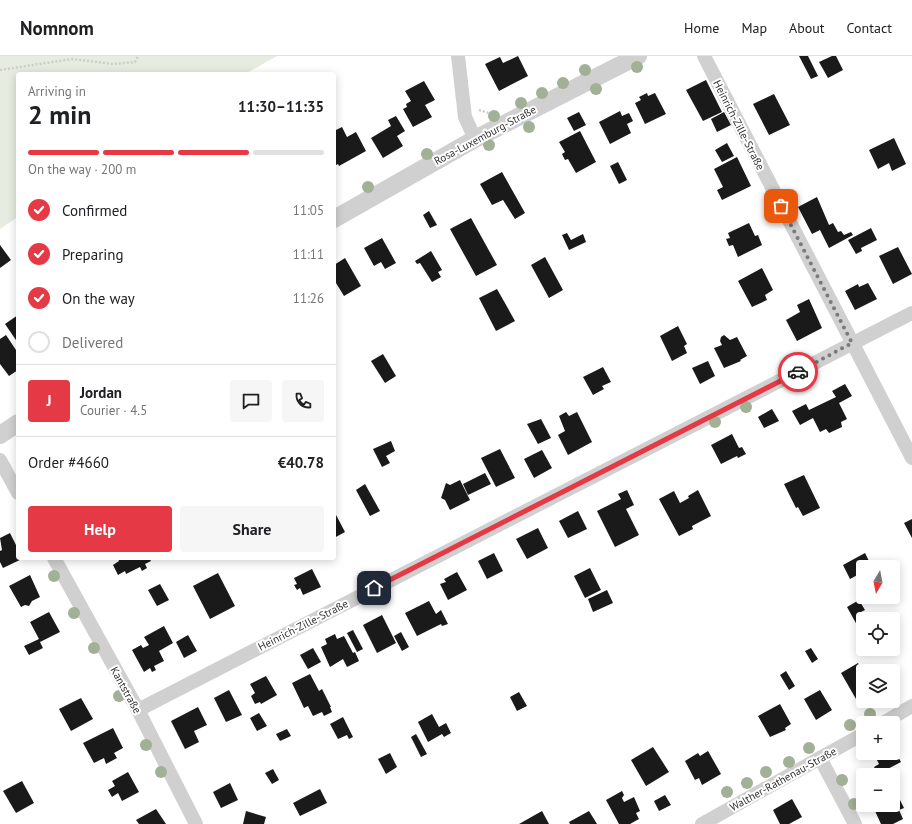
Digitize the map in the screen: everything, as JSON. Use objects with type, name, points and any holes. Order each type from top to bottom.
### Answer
[{"type":"street","points":[[458,56],[465,117],[475,139]]},
{"type":"street","name":"Rosa-Luxemburg-Straße","points":[[336,218],[475,139],[638,56]]},
{"type":"street","name":"Heinrich-Zille-Straße","points":[[704,56],[912,458]]},
{"type":"street","name":"Heinrich-Zille-Straße","points":[[138,710],[912,313]]},
{"type":"street","points":[[0,435],[16,424]]},
{"type":"street","points":[[0,460],[16,489]]},
{"type":"street","name":"Kantstraße","points":[[55,560],[138,710],[196,824]]},
{"type":"street","points":[[895,716],[912,706]]},
{"type":"street","name":"Walther-Rathenau-Straße","points":[[702,824],[856,738]]},
{"type":"street","points":[[820,758],[855,824]]},
{"type":"path","points":[[0,70],[72,59],[113,64],[135,62],[138,56]]},
{"type":"shaded area","points":[[0,56],[277,56],[249,72],[16,72],[16,218],[0,229]]},
{"type":"building","points":[[518,56],[528,76],[499,91],[485,64],[500,57],[503,63]]},
{"type":"building","points":[[799,56],[808,56],[818,76],[811,79]]},
{"type":"building","points":[[832,56],[836,56],[843,70],[828,78],[819,62]]},
{"type":"building","points":[[706,80],[722,112],[703,121],[686,90]]},
{"type":"building","points":[[424,81],[435,100],[425,105],[432,117],[413,127],[403,109],[407,107],[406,104],[411,101],[405,91]]},
{"type":"building","points":[[647,93],[648,96],[655,93],[666,114],[645,124],[635,103],[641,100],[639,97]]},
{"type":"building","points":[[774,94],[790,125],[769,135],[753,104]]},
{"type":"building","points":[[620,111],[622,116],[629,113],[633,121],[627,124],[631,133],[610,144],[599,122]]},
{"type":"building","points":[[579,112],[586,125],[574,131],[567,118]]},
{"type":"building","points":[[724,112],[731,125],[717,132],[711,119]]},
{"type":"building","points":[[396,116],[405,131],[397,136],[403,146],[383,158],[371,138],[391,126],[388,120]]},
{"type":"building","points":[[342,127],[347,137],[356,132],[366,151],[339,166],[338,164],[336,165],[336,130]]},
{"type":"building","points":[[580,131],[596,162],[576,173],[568,159],[565,160],[562,154],[565,152],[559,142]]},
{"type":"building","points":[[894,138],[906,164],[892,171],[889,163],[878,169],[869,150]]},
{"type":"building","points":[[727,143],[734,156],[722,162],[715,150]]},
{"type":"building","points":[[737,157],[751,186],[722,200],[717,190],[723,187],[714,169]]},
{"type":"building","points":[[618,162],[627,180],[619,184],[610,166]]},
{"type":"building","points":[[502,172],[525,213],[515,219],[503,200],[492,205],[480,184]]},
{"type":"building","points":[[817,197],[829,225],[833,223],[838,232],[841,231],[844,235],[851,232],[853,235],[829,248],[820,230],[812,234],[798,207]]},
{"type":"building","points":[[429,211],[437,225],[430,228],[423,215]]},
{"type":"building","points":[[471,218],[497,265],[476,276],[450,229]]},
{"type":"building","points":[[749,223],[755,236],[758,235],[762,245],[738,257],[733,245],[729,246],[726,239],[730,238],[728,233]]},
{"type":"building","points":[[871,228],[877,240],[861,248],[862,251],[856,254],[848,240]]},
{"type":"building","points":[[567,233],[571,240],[583,234],[586,242],[569,250],[562,235]]},
{"type":"building","points":[[382,238],[396,263],[385,269],[381,262],[374,266],[364,248]]},
{"type":"building","points":[[0,245],[11,260],[0,268]]},
{"type":"building","points":[[898,247],[912,274],[893,284],[879,256]]},
{"type":"building","points":[[431,251],[442,270],[438,272],[441,277],[432,282],[420,263],[417,264],[415,261]]},
{"type":"building","points":[[545,257],[563,290],[549,298],[531,265]]},
{"type":"building","points":[[345,258],[361,286],[344,296],[336,283],[336,264]]},
{"type":"building","points":[[762,268],[773,290],[765,295],[767,300],[752,307],[738,281]]},
{"type":"building","points":[[868,283],[877,299],[855,310],[845,291],[858,284],[859,287]]},
{"type":"building","points":[[497,289],[515,321],[496,331],[479,298]]},
{"type":"building","points":[[809,299],[822,328],[797,341],[786,320],[800,312],[797,305]]},
{"type":"building","points":[[16,316],[16,340],[5,324]]},
{"type":"building","points":[[678,326],[687,344],[684,346],[687,353],[672,361],[660,336]]},
{"type":"building","points":[[6,335],[16,350],[16,371],[9,376],[0,364],[0,339]]},
{"type":"building","points":[[724,335],[730,340],[737,337],[747,356],[740,360],[741,361],[724,368],[714,348],[722,345],[720,341],[721,337]]},
{"type":"building","points":[[383,354],[396,376],[385,383],[371,361]]},
{"type":"building","points":[[708,361],[715,376],[700,384],[692,368]]},
{"type":"building","points":[[603,367],[611,382],[602,386],[604,389],[593,395],[583,377]]},
{"type":"building","points":[[845,384],[852,396],[839,403],[847,419],[841,422],[842,427],[829,433],[826,429],[820,432],[813,418],[800,425],[792,411],[806,404],[809,410],[836,397],[832,391]]},
{"type":"building","points":[[772,409],[779,421],[764,428],[758,417]]},
{"type":"building","points":[[566,412],[569,416],[577,412],[592,442],[568,455],[558,435],[565,431],[559,416]]},
{"type":"building","points":[[541,419],[551,438],[538,444],[527,424]]},
{"type":"building","points":[[732,434],[739,448],[742,447],[746,454],[738,458],[737,456],[721,464],[711,445]]},
{"type":"building","points":[[391,441],[395,451],[386,456],[390,463],[382,467],[373,449]]},
{"type":"building","points":[[500,449],[515,478],[496,487],[481,458]]},
{"type":"building","points":[[542,450],[552,468],[534,478],[524,459]]},
{"type":"building","points":[[485,473],[491,484],[468,495],[463,484]]},
{"type":"building","points":[[804,475],[820,508],[803,516],[798,507],[796,508],[784,484]]},
{"type":"building","points":[[460,480],[470,500],[450,510],[445,500],[441,498],[446,483],[450,485]]},
{"type":"building","points":[[365,484],[380,511],[370,516],[356,490]]},
{"type":"building","points":[[627,490],[634,505],[626,509],[639,535],[615,547],[597,511],[621,499],[618,494]]},
{"type":"building","points":[[698,490],[711,516],[692,526],[693,529],[679,536],[659,499],[674,491],[680,503],[689,498],[688,496]]},
{"type":"building","points":[[578,511],[587,529],[568,538],[559,521]]},
{"type":"building","points":[[336,515],[345,532],[336,537]]},
{"type":"building","points":[[912,519],[912,538],[904,523]]},
{"type":"building","points":[[538,528],[548,548],[527,559],[516,539]]},
{"type":"building","points":[[10,533],[16,545],[16,560],[20,560],[3,568],[0,562],[0,551],[2,550],[0,538]]},
{"type":"building","points":[[494,553],[503,571],[487,579],[478,561]]},
{"type":"building","points":[[865,553],[868,560],[856,560],[856,576],[850,579],[843,565]]},
{"type":"building","points":[[119,561],[151,561],[145,564],[147,568],[142,571],[140,567],[126,574],[125,571],[118,575],[113,565]]},
{"type":"building","points":[[590,568],[601,590],[585,598],[574,576]]},
{"type":"building","points":[[312,569],[321,587],[303,595],[300,588],[297,590],[294,585],[297,584],[294,578]]},
{"type":"building","points":[[457,572],[467,590],[448,600],[440,584],[446,582],[444,579]]},
{"type":"building","points":[[218,573],[235,606],[210,619],[193,586]]},
{"type":"building","points":[[30,575],[40,597],[32,601],[29,606],[25,605],[21,607],[9,586]]},
{"type":"building","points":[[160,584],[169,600],[157,606],[148,590]]},
{"type":"building","points":[[607,590],[613,603],[593,612],[588,599]]},
{"type":"building","points":[[429,601],[436,614],[441,610],[448,624],[442,626],[441,624],[417,636],[405,613]]},
{"type":"building","points":[[856,602],[856,604],[861,604],[865,610],[856,612],[856,623],[847,607]]},
{"type":"building","points":[[49,612],[60,632],[40,642],[43,648],[29,655],[24,646],[39,639],[30,622]]},
{"type":"building","points":[[382,615],[396,643],[377,653],[363,625]]},
{"type":"building","points":[[164,626],[173,643],[159,651],[164,661],[154,666],[156,670],[152,672],[150,668],[144,672],[132,650],[141,645],[143,648],[149,645],[144,637]]},
{"type":"building","points":[[353,630],[363,649],[357,652],[347,633]]},
{"type":"building","points":[[401,632],[409,647],[402,651],[394,636]]},
{"type":"building","points":[[335,634],[337,639],[344,636],[353,653],[355,652],[359,661],[347,667],[343,659],[330,667],[321,647],[327,644],[325,639]]},
{"type":"building","points":[[188,635],[197,651],[184,658],[176,642]]},
{"type":"building","points":[[313,648],[321,662],[308,669],[300,655]]},
{"type":"building","points":[[811,648],[818,659],[812,663],[805,651]]},
{"type":"building","points":[[856,664],[856,699],[841,673]]},
{"type":"building","points":[[786,671],[795,686],[789,690],[780,675]]},
{"type":"building","points":[[310,674],[319,691],[322,689],[331,707],[332,712],[324,716],[322,712],[313,716],[308,706],[304,708],[292,683]]},
{"type":"building","points":[[266,676],[277,695],[261,704],[260,702],[255,704],[251,696],[255,693],[250,684]]},
{"type":"building","points":[[229,690],[242,715],[226,722],[214,698]]},
{"type":"building","points":[[820,690],[832,710],[816,720],[804,699]]},
{"type":"building","points":[[519,692],[527,706],[517,711],[510,697]]},
{"type":"building","points":[[81,698],[93,719],[71,731],[59,709]]},
{"type":"building","points":[[780,704],[791,724],[785,728],[786,730],[770,737],[758,716]]},
{"type":"building","points":[[198,707],[207,725],[194,731],[199,742],[185,749],[171,721]]},
{"type":"building","points":[[259,713],[267,726],[257,731],[250,718]]},
{"type":"building","points":[[432,714],[439,727],[446,723],[451,733],[444,737],[442,734],[428,742],[418,722]]},
{"type":"building","points":[[343,717],[353,737],[349,739],[347,735],[338,739],[330,724]]},
{"type":"building","points":[[113,728],[123,748],[114,753],[117,758],[106,764],[104,758],[94,763],[83,743]]},
{"type":"building","points":[[287,729],[291,736],[280,741],[276,734]]},
{"type":"building","points":[[416,734],[427,754],[421,757],[411,737]]},
{"type":"building","points":[[653,747],[669,772],[646,786],[631,760]]},
{"type":"building","points":[[708,751],[721,774],[702,785],[699,778],[695,780],[685,761],[698,753],[700,756]]},
{"type":"building","points":[[390,753],[397,767],[386,774],[378,759]]},
{"type":"building","points":[[877,760],[900,760],[901,762],[890,768],[875,768],[879,764]]},
{"type":"building","points":[[273,769],[279,780],[272,784],[265,773]]},
{"type":"building","points":[[128,772],[139,792],[122,801],[118,793],[112,797],[108,790],[115,786],[112,781]]},
{"type":"building","points":[[22,781],[34,803],[16,813],[3,791]]},
{"type":"building","points":[[230,783],[238,800],[221,808],[213,792]]},
{"type":"building","points":[[320,789],[327,803],[300,816],[293,803]]},
{"type":"building","points":[[622,791],[624,795],[622,798],[624,802],[634,797],[640,811],[636,813],[639,819],[630,824],[619,824],[606,800]]},
{"type":"building","points":[[665,795],[671,805],[659,811],[654,801]]},
{"type":"building","points":[[792,799],[802,817],[789,824],[780,824],[773,810]]},
{"type":"building","points":[[900,800],[904,808],[900,810]]},
{"type":"building","points":[[156,809],[166,824],[139,824],[136,820]]},
{"type":"building","points":[[246,811],[266,817],[264,824],[243,824]]},
{"type":"building","points":[[542,811],[549,824],[519,824]]},
{"type":"building","points":[[589,811],[597,824],[570,824],[569,822]]},
{"type":"building","points":[[875,812],[900,812],[903,819],[893,824],[881,824]]},
{"type":"way so far","points":[[781,206],[852,343],[798,372]]},
{"type":"route","points":[[374,588],[798,372]]}]
